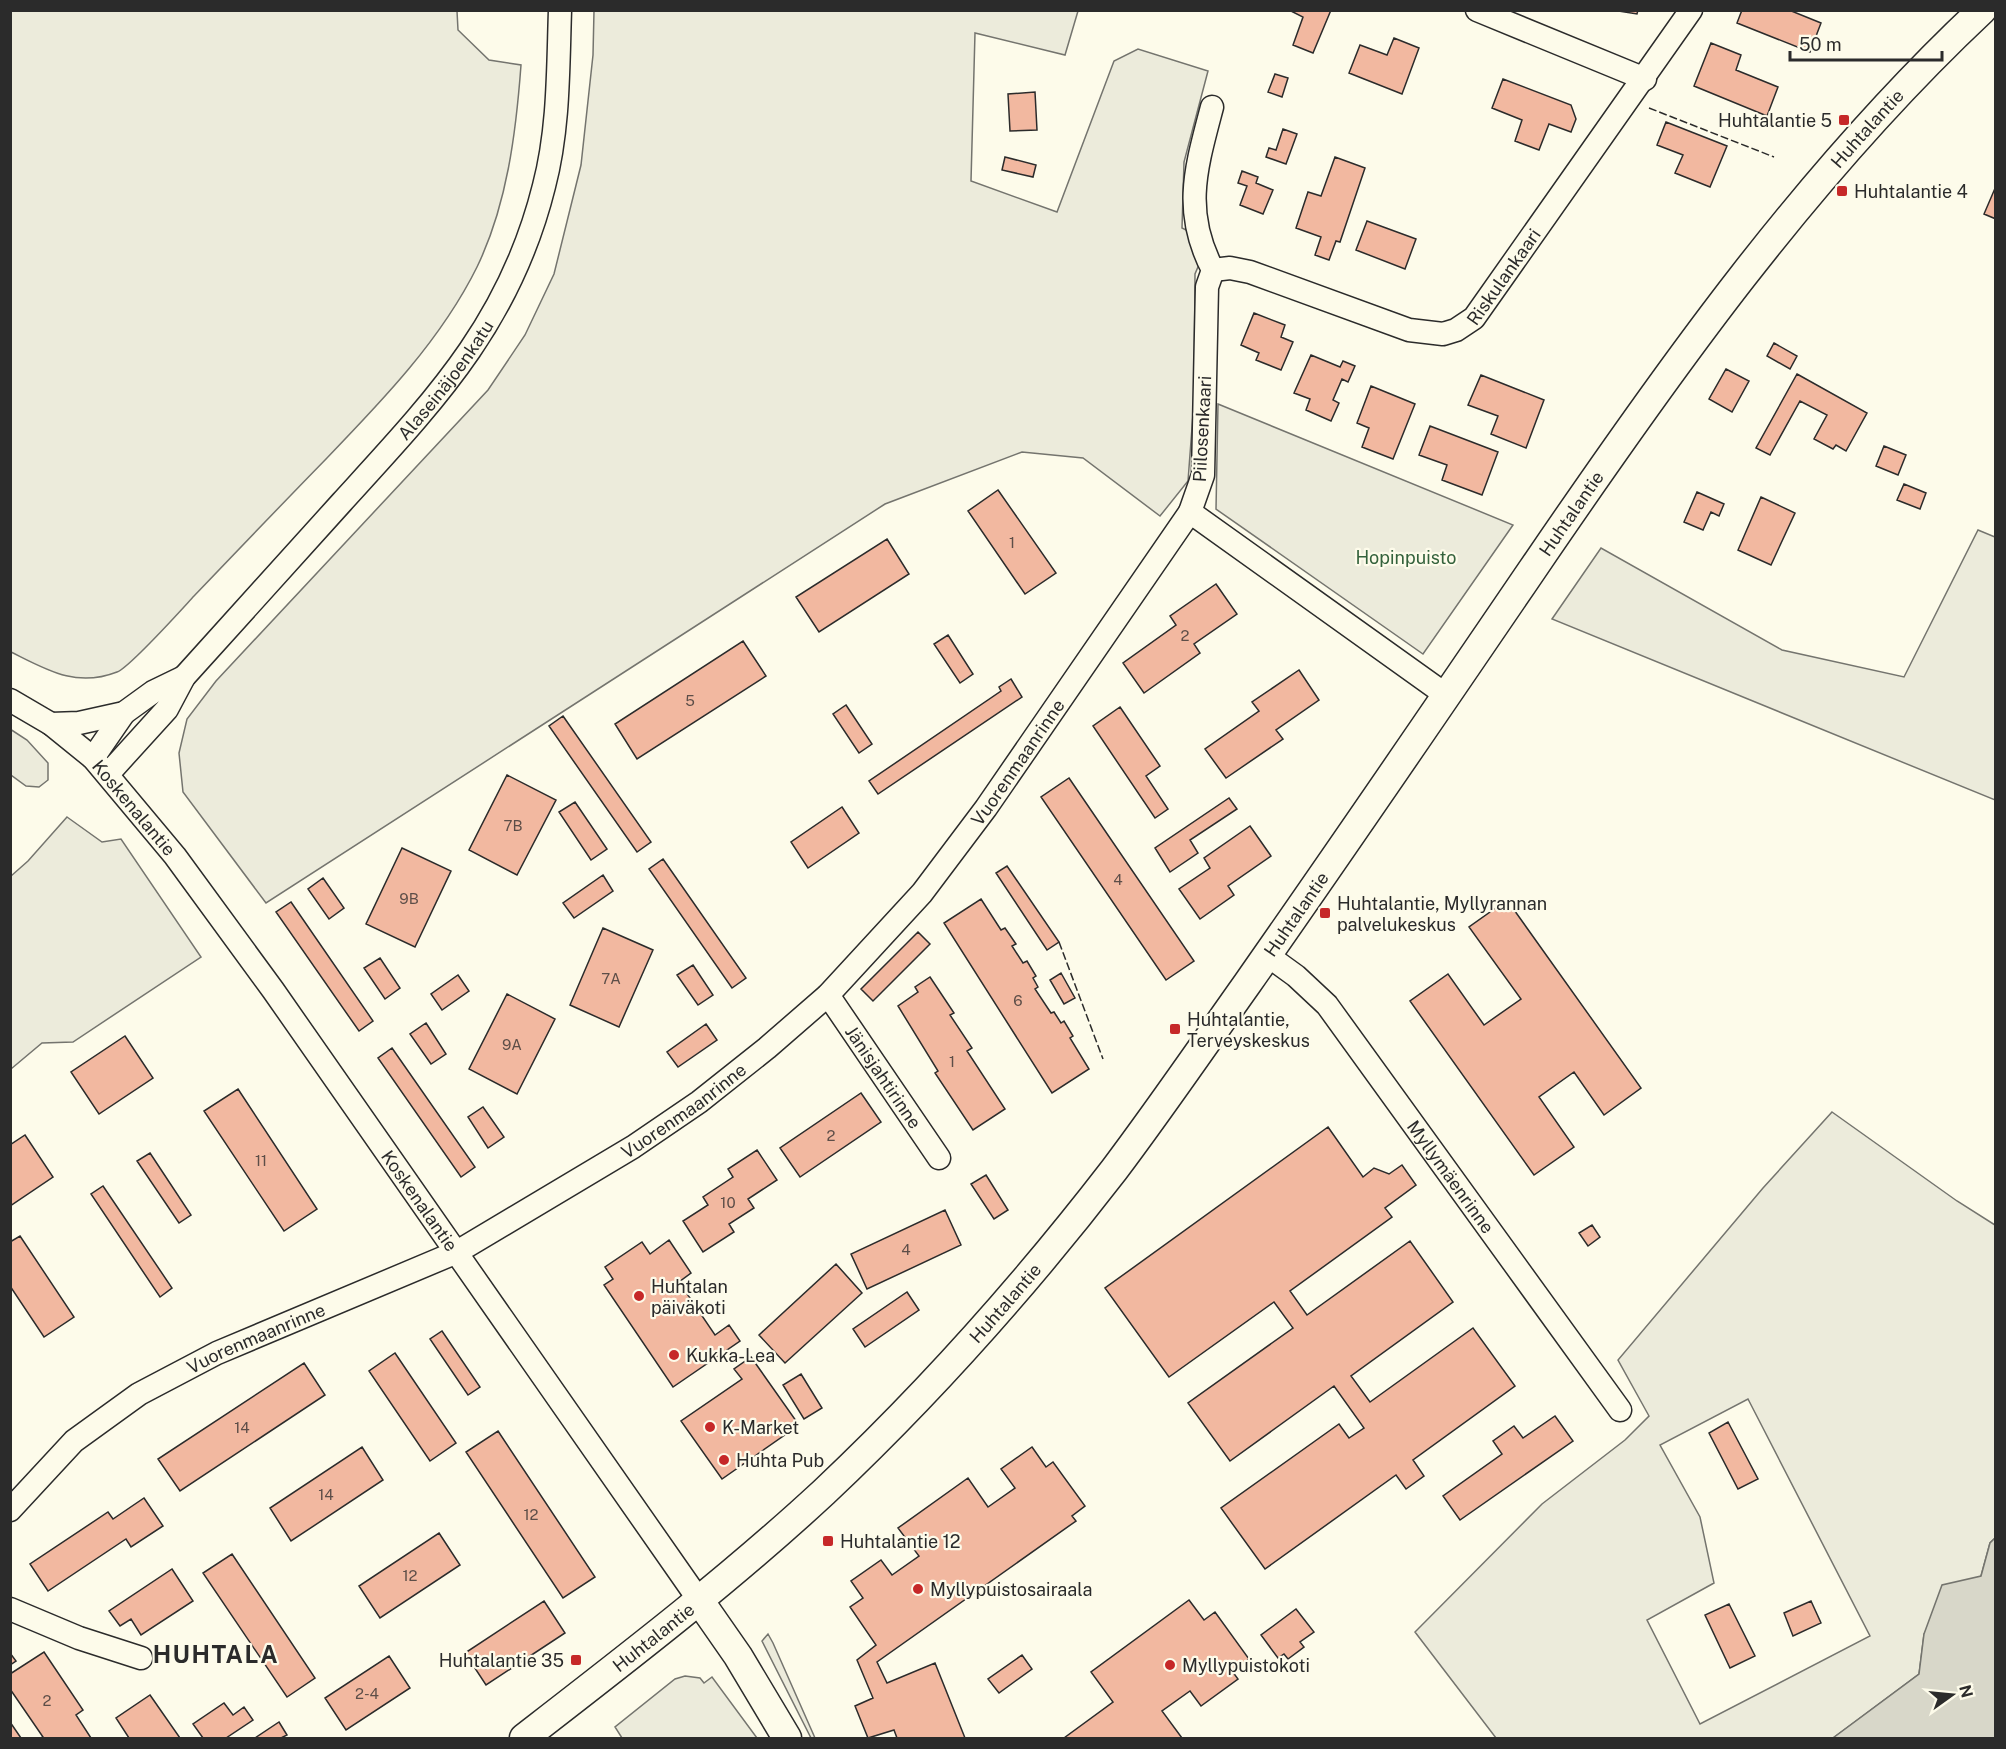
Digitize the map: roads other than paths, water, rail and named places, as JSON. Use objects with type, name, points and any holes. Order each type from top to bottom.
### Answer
[{"type":"main road","name":"Huhtalantie","points":[[524,1738],[699,1600],[824,1492],[940,1377],[1052,1248],[1113,1171],[1267,955],[1581,499],[1727,297],[1781,229],[1888,104],[1925,64],[1982,10]]},
{"type":"main road","name":"Koskenalantie","points":[[699,1600],[738,1656],[788,1738]]},
{"type":"street","name":"Alaseinäjoenkatu","points":[[100,766],[167,709],[184,677],[421,416],[465,362],[495,315],[521,259],[544,186],[555,123],[560,10]]},
{"type":"street","points":[[1477,10],[1645,79]]},
{"type":"street","name":"Riskulankaari","points":[[1213,270],[1230,268],[1250,272],[1409,330],[1443,334],[1456,330],[1474,318],[1645,79],[1691,10]]},
{"type":"street","points":[[1212,107],[1198,161],[1193,208],[1200,245],[1213,270]]},
{"type":"street","name":"Piilosenkaari","points":[[1190,512],[1203,475],[1207,287],[1213,270]]},
{"type":"street","points":[[1190,512],[1446,696]]},
{"type":"street","name":"Vuorenmaanrinne","points":[[10,1510],[74,1441],[139,1394],[217,1353],[457,1252],[633,1147],[699,1102],[828,995],[922,893],[1107,634],[1190,512]]},
{"type":"street","name":"Alaseinäjoenkatu","points":[[51,724],[79,723],[124,713],[153,692],[184,677]]},
{"type":"street","name":"Koskenalantie","points":[[10,700],[51,724],[100,766],[175,856],[267,981],[699,1600]]},
{"type":"street","name":"Alaseinäjoenkatu","points":[[100,766],[124,713]]},
{"type":"street","name":"Myllymäenrinne","points":[[1267,955],[1296,976],[1327,1005],[1620,1410]]},
{"type":"street","name":"Jänisjahtirinne","points":[[828,995],[939,1158]]},
{"type":"street","points":[[10,1609],[79,1638],[141,1658]]},
{"type":"place","name":"Huhtalantie 5","points":[[1844,120]]},
{"type":"place","name":"Huhtalantie 4","points":[[1842,191]]},
{"type":"place","name":"Huhtalantie, Myllyrannan palvelukeskus","points":[[1325,913]]},
{"type":"place","name":"Huhtalantie, Terveyskeskus","points":[[1175,1029]]},
{"type":"place","name":"Huhtalan päiväkoti","points":[[639,1296]]},
{"type":"place","name":"Kukka-Lea","points":[[674,1355]]},
{"type":"place","name":"K-Market","points":[[710,1427]]},
{"type":"place","name":"Huhta Pub","points":[[724,1460]]},
{"type":"place","name":"Huhtalantie 12","points":[[828,1541]]},
{"type":"place","name":"Myllypuistosairaala","points":[[918,1589]]},
{"type":"place","name":"Huhtalantie 35","points":[[576,1660]]},
{"type":"place","name":"Myllypuistokoti","points":[[1170,1665]]},
{"type":"district","name":"HUHTALA","points":[[216,1654]]},
{"type":"park label","name":"Hopinpuisto","points":[[1406,557]]}]
